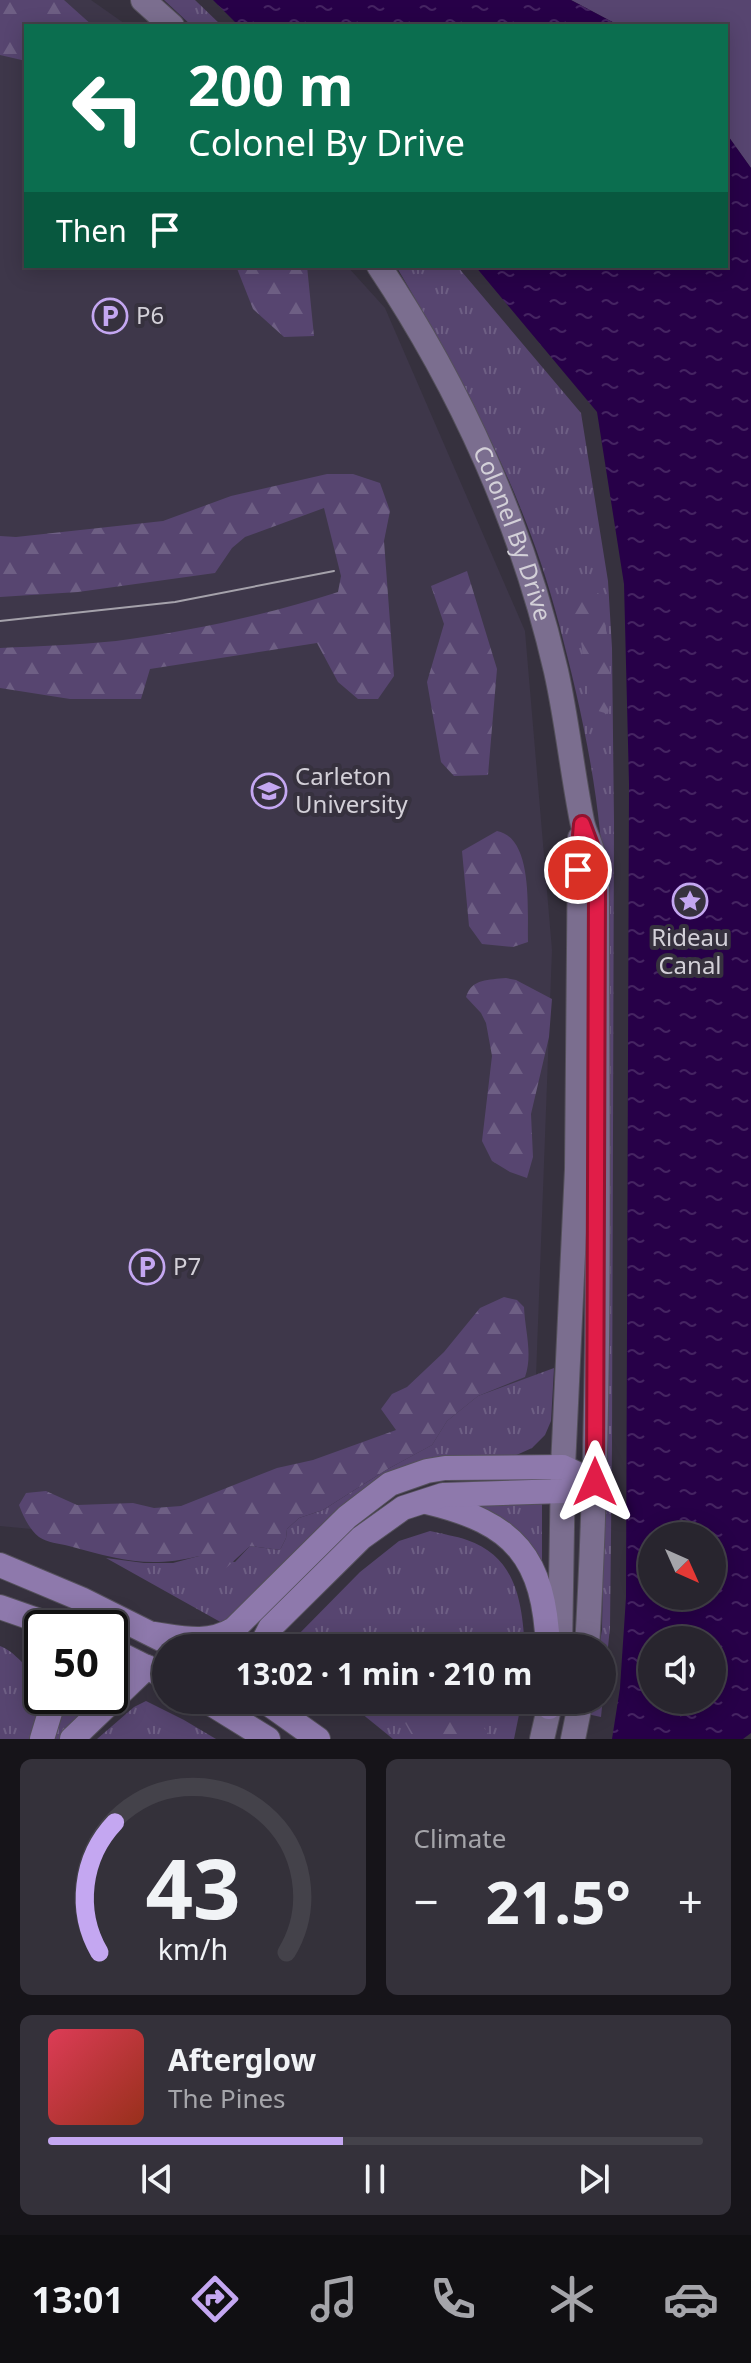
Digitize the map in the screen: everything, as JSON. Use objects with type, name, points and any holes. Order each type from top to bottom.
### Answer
[{"type":"main road","points":[[143,0],[170,24]]},
{"type":"main road","name":"Colonel By Drive","points":[[380,268],[414,320],[452,392],[486,462],[521,551],[556,673],[582,824],[593,853],[597,886],[595,1482],[588,1634]]},
{"type":"main road","name":"Colonel By Drive","points":[[560,1634],[577,1169],[578,851],[582,824]]},
{"type":"main road","points":[[224,1634],[234,1629],[347,1517],[390,1484],[445,1468],[595,1482]]},
{"type":"main road","points":[[267,1634],[361,1538],[383,1520],[420,1501],[564,1479]]},
{"type":"main road","points":[[420,1501],[482,1520],[520,1548],[533,1570],[544,1600],[547,1634]]},
{"type":"main road","points":[[0,1565],[154,1634]]},
{"type":"main road","points":[[0,1607],[24,1617]]},
{"type":"main road","points":[[128,1658],[152,1670]]},
{"type":"main road","points":[[72,1739],[152,1675]]},
{"type":"main road","points":[[42,1739],[50,1714]]},
{"type":"main road","points":[[228,1714],[268,1739]]},
{"type":"main road","points":[[285,1714],[318,1739]]},
{"type":"main road","points":[[542,1739],[547,1714]]},
{"type":"main road","points":[[573,1739],[578,1714]]},
{"type":"shaded area","name":"Carleton University","points":[[0,0],[91,0],[125,24],[24,24],[24,268],[349,268],[385,308],[525,631],[552,950],[534,1430],[106,1536],[0,1526]]},
{"type":"green space","points":[[0,0],[64,0],[91,24],[24,24],[24,61],[0,55]]},
{"type":"green space","points":[[164,0],[195,0],[220,24],[190,24]]},
{"type":"green space","points":[[571,0],[751,0],[751,168],[728,136],[728,24],[616,24]]},
{"type":"green space","points":[[237,268],[307,268],[314,336],[284,337],[253,309]]},
{"type":"green space","points":[[397,268],[459,268],[581,413],[608,581],[614,821],[609,1634],[601,1634],[608,1008],[604,876],[597,806],[572,675],[545,577],[511,484],[468,395]]},
{"type":"green space","points":[[327,474],[353,474],[380,483],[390,511],[384,541],[394,676],[378,699],[358,699],[338,682],[317,643],[150,669],[141,699],[70,699],[0,688],[0,648],[116,641],[228,621],[338,592],[341,576],[324,508],[245,537],[232,548],[215,573],[78,592],[0,597],[0,536],[16,537],[163,521],[231,496]]},
{"type":"green space","points":[[467,571],[497,669],[488,775],[454,776],[441,762],[427,682],[444,624],[431,586]]},
{"type":"green space","points":[[576,586],[595,591],[603,597],[612,693],[608,714],[595,710],[593,706],[584,672],[581,643],[567,614],[567,600]]},
{"type":"green space","points":[[497,831],[509,837],[517,847],[526,878],[528,942],[513,947],[482,944],[469,926],[462,851]]},
{"type":"green space","points":[[506,978],[552,999],[549,1037],[531,1114],[533,1157],[527,1178],[492,1161],[482,1141],[492,1056],[486,1023],[466,997],[477,983]]},
{"type":"green space","points":[[504,1297],[517,1300],[524,1307],[528,1351],[525,1377],[478,1396],[447,1421],[432,1445],[323,1510],[299,1518],[287,1529],[280,1550],[250,1546],[225,1569],[209,1568],[199,1556],[164,1562],[133,1561],[46,1541],[32,1530],[22,1514],[19,1505],[26,1493],[46,1491],[77,1505],[133,1503],[154,1508],[181,1506],[277,1468],[313,1460],[396,1430],[381,1409],[392,1394],[407,1387],[444,1352],[480,1308]]},
{"type":"green space","points":[[554,1368],[551,1421],[545,1435],[532,1448],[512,1457],[439,1458],[224,1624],[106,1558],[173,1563],[199,1556],[235,1562],[250,1546],[280,1550],[287,1529],[299,1518],[323,1510],[432,1445],[447,1421],[478,1396]]},
{"type":"green space","points":[[542,1503],[542,1563],[467,1504]]},
{"type":"green space","points":[[430,1531],[484,1548],[507,1570],[514,1584],[524,1634],[299,1634],[360,1572],[399,1541]]},
{"type":"green space","points":[[0,1646],[24,1664],[24,1714],[40,1714],[35,1733],[30,1739],[0,1739]]},
{"type":"green space","points":[[146,1701],[152,1704],[152,1714],[172,1714],[216,1739],[97,1739],[134,1707]]},
{"type":"green space","points":[[62,1714],[86,1714],[62,1739],[53,1739]]},
{"type":"green space","points":[[362,1714],[519,1714],[514,1739],[393,1739]]},
{"type":"green space","points":[[400,1714],[440,1714],[481,1725],[491,1739],[414,1739]]},
{"type":"water","points":[[213,0],[571,0],[616,24],[237,24]]},
{"type":"water","name":"Rideau Canal","points":[[728,136],[751,168],[751,1733],[743,1739],[612,1739],[620,1688],[626,1597],[629,784],[624,584],[597,412],[477,268],[728,268]]},
{"type":"tram line","points":[[0,621],[175,602],[334,571]]},
{"type":"place","name":"P6","points":[[110,316]]},
{"type":"place","name":"Carleton University","points":[[269,791]]},
{"type":"place","name":"Rideau Canal","points":[[690,901]]},
{"type":"place","name":"P7","points":[[147,1267]]},
{"type":"route","points":[[578,870],[582,824],[593,853],[597,886],[595,1482]]}]
